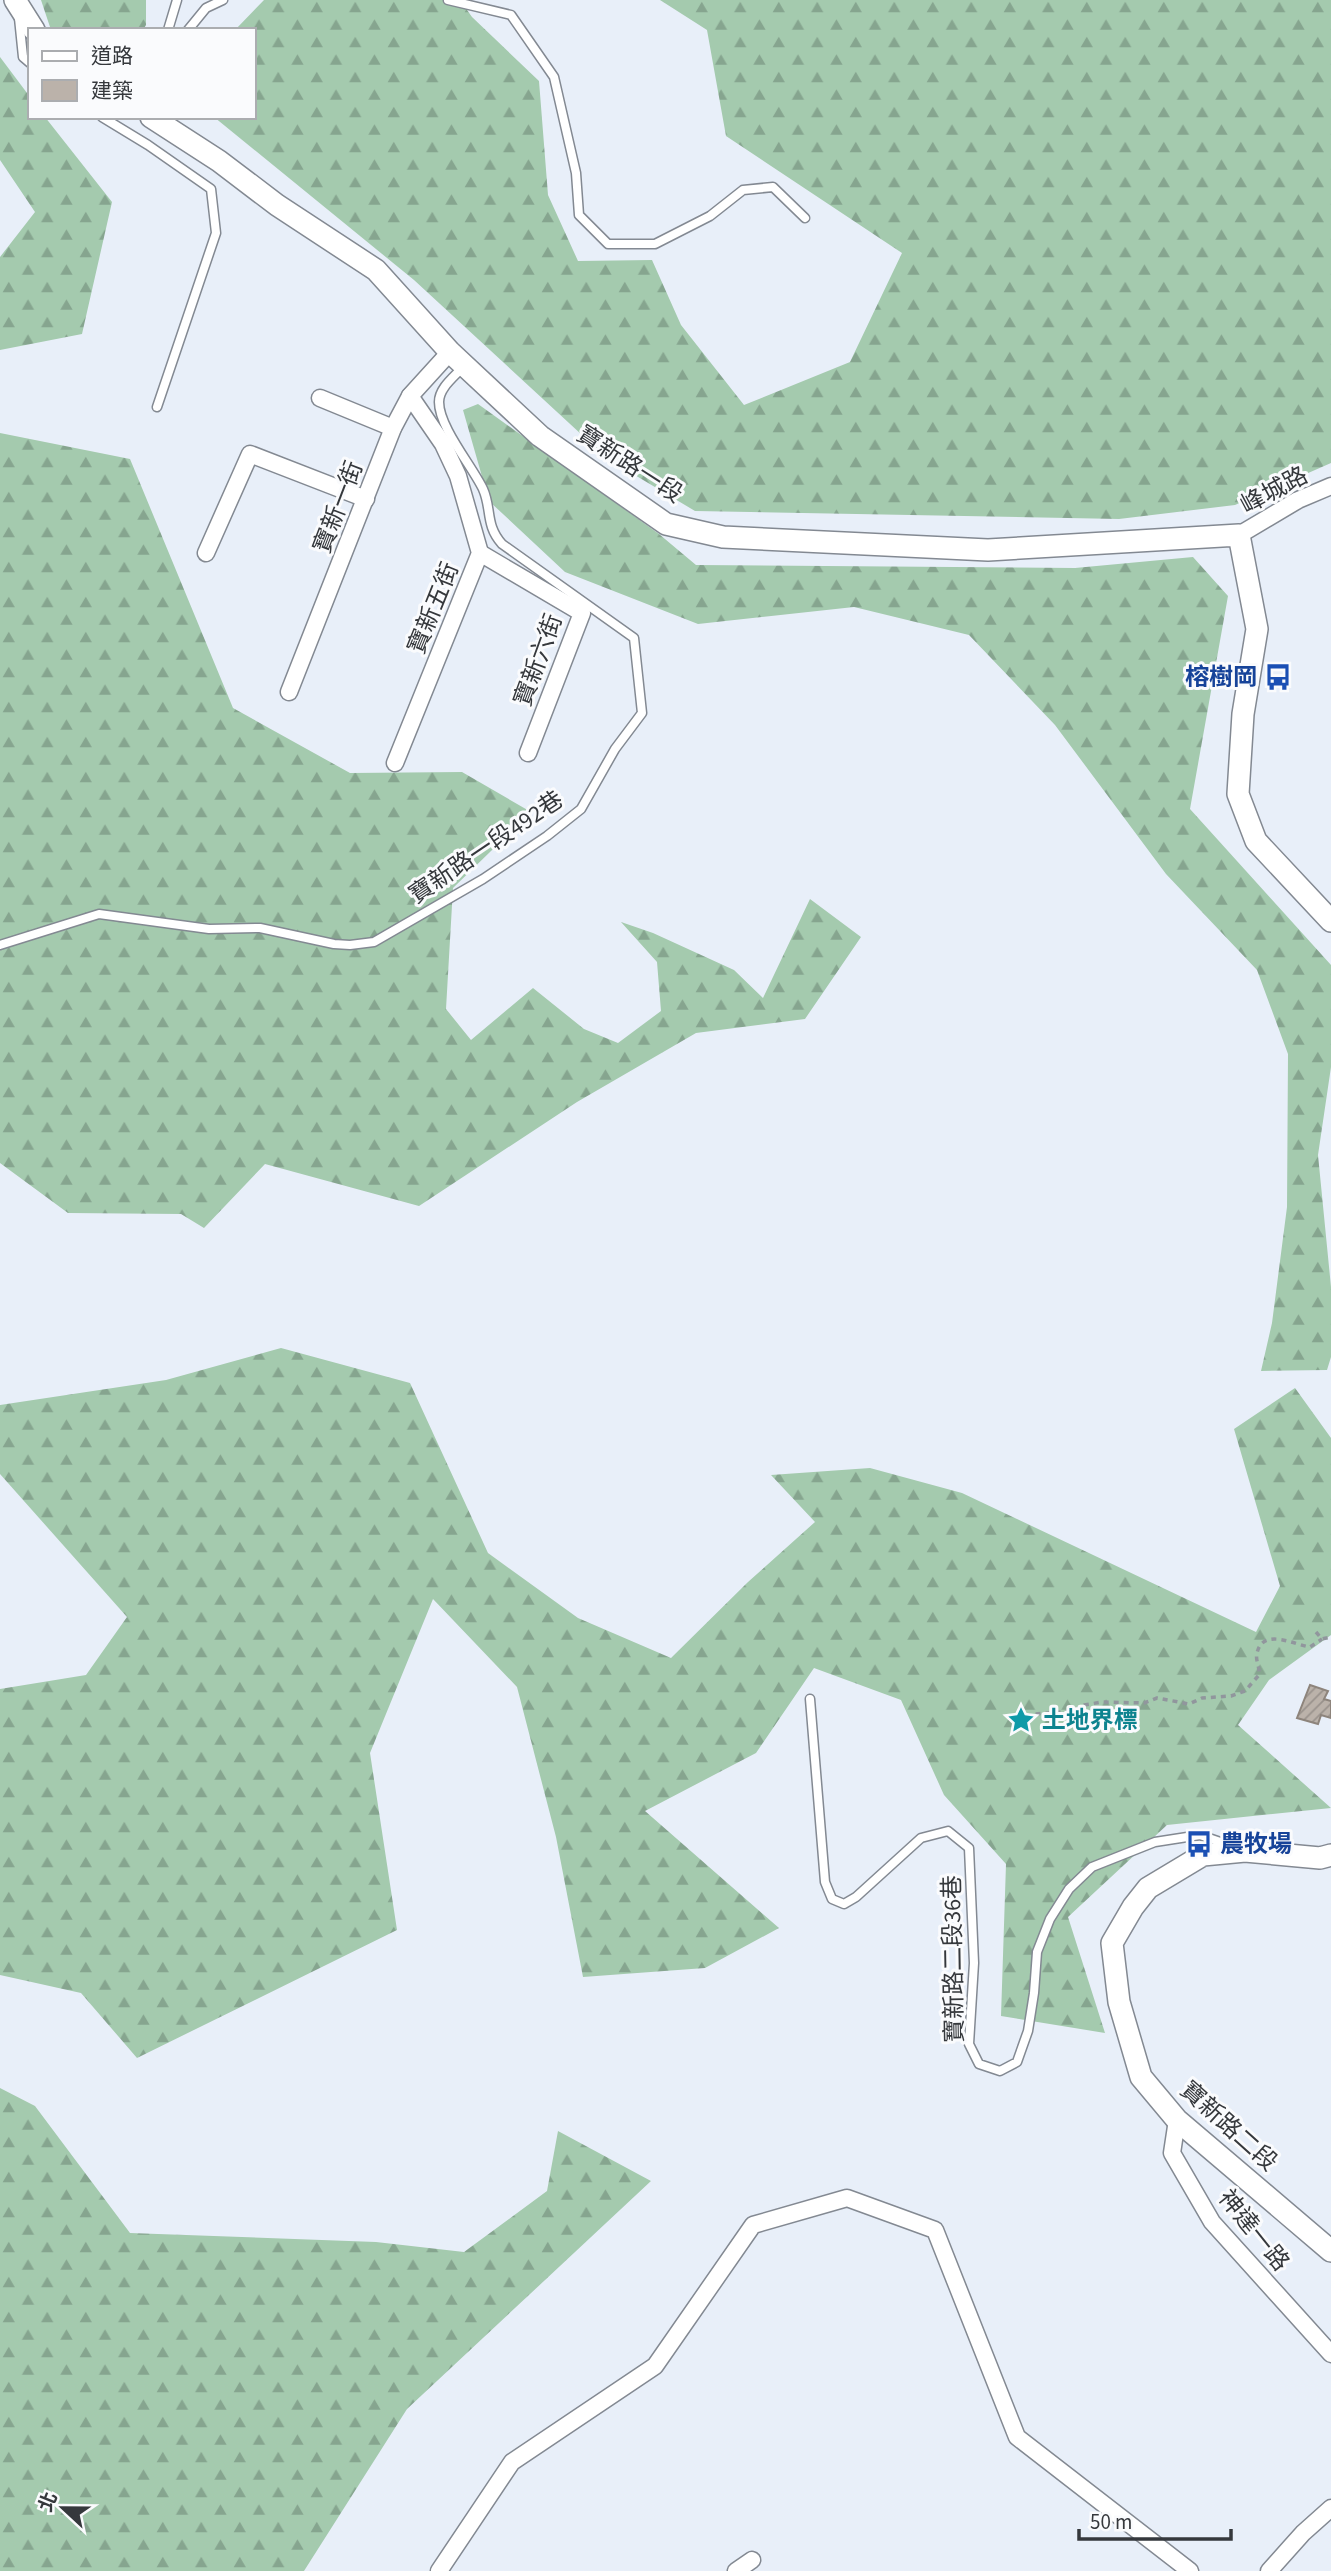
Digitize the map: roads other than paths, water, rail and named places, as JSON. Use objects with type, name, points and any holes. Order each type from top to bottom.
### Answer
[{"type":"street","points":[[16,2],[33,28]]},
{"type":"street","name":"寶新路一段","points":[[155,119],[219,161],[277,205],[376,270],[458,358],[540,436],[666,524],[723,537],[988,550],[1239,535]]},
{"type":"street","name":"寶新一街","points":[[289,692],[393,428],[410,396],[458,358]]},
{"type":"street","name":"寶新五街","points":[[395,762],[480,553],[458,476],[443,444],[410,396]]},
{"type":"street","points":[[320,398],[393,428]]},
{"type":"street","points":[[206,553],[250,454],[366,499]]},
{"type":"street","name":"峰城路","points":[[1239,535],[1297,500],[1331,486]]},
{"type":"street","points":[[1239,535],[1257,629],[1243,714],[1238,794],[1256,841],[1330,914]]},
{"type":"street","name":"寶新六街","points":[[480,553],[582,613],[528,753]]},
{"type":"street","name":"寶新路二段","points":[[1331,1855],[1320,1858],[1245,1851],[1203,1855],[1148,1888],[1133,1907],[1112,1943],[1119,2002],[1141,2077],[1177,2120],[1331,2251]]},
{"type":"street","name":"神達一路","points":[[1177,2120],[1172,2153],[1212,2222],[1331,2354]]},
{"type":"street","points":[[439,2571],[512,2462],[655,2366],[753,2225],[847,2198],[935,2230],[1017,2437],[1190,2571]]},
{"type":"street","points":[[1269,2571],[1303,2533],[1331,2508]]},
{"type":"street","points":[[736,2571],[752,2560]]},
{"type":"lane","points":[[169,28],[177,0]]},
{"type":"lane","points":[[190,28],[206,8],[223,0]]},
{"type":"lane","points":[[448,0],[511,15],[554,77],[576,173],[579,215],[608,244],[655,244],[710,216],[743,190],[773,187],[805,218]]},
{"type":"lane","points":[[16,2],[23,57],[28,61]]},
{"type":"lane","points":[[105,119],[211,189],[216,233],[157,407]]},
{"type":"lane","name":"寶新路一段492巷","points":[[0,945],[99,914],[209,929],[260,929],[342,944],[374,942],[483,879],[547,836],[580,809],[615,749],[642,713],[634,638],[502,544],[494,535],[484,492],[448,430],[439,402],[458,358]]},
{"type":"lane","name":"寶新路二段36巷","points":[[810,1699],[825,1882],[832,1899],[844,1904],[856,1897],[921,1838],[947,1831],[969,1848],[974,1963],[969,2045],[979,2064],[1000,2071],[1017,2062],[1028,2031],[1037,1952],[1050,1919],[1069,1889],[1092,1867],[1155,1842],[1200,1835],[1245,1851]]},
{"type":"place","name":"榕樹岡","points":[[1278,677]]},
{"type":"place","name":"土地界標","points":[[1021,1720]]},
{"type":"place","name":"農牧場","points":[[1199,1844]]}]
